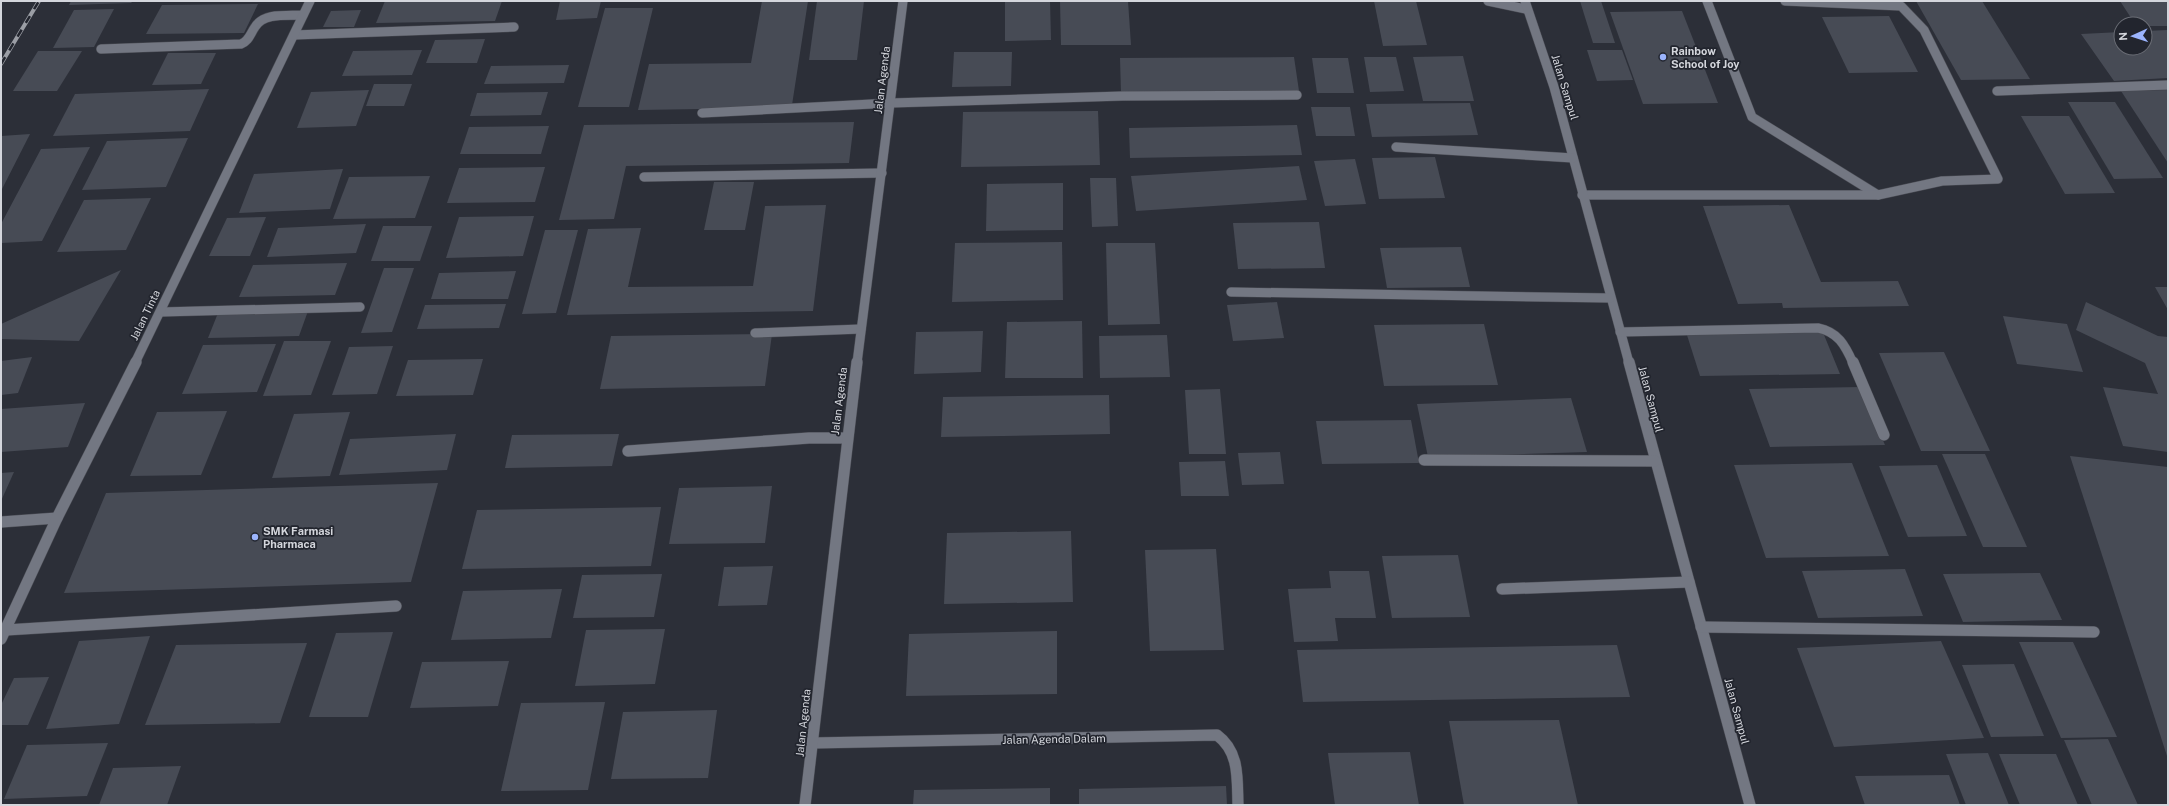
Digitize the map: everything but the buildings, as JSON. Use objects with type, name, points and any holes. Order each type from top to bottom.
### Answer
[{"type":"street","name":"Jalan Tinta","points":[[3,635],[57,518],[161,312],[310,1]]},
{"type":"street","name":"Jalan Agenda","points":[[805,805],[847,438],[903,1]]},
{"type":"street","points":[[1488,1],[1525,5]]},
{"type":"street","points":[[1707,1],[1752,116],[1878,195]]},
{"type":"street","points":[[1582,194],[1878,195],[1942,181],[1998,179],[1924,30],[1901,6],[1785,1]]},
{"type":"street","name":"Jalan Sampul","points":[[1525,5],[1554,88],[1610,298],[1750,805]]},
{"type":"street","points":[[101,49],[241,44],[248,41],[257,24],[265,19],[303,15]]},
{"type":"street","points":[[294,35],[514,27]]},
{"type":"street","points":[[1997,91],[2168,85]]},
{"type":"street","points":[[702,113],[891,103],[1123,96],[1297,95]]},
{"type":"street","points":[[1396,147],[1573,158]]},
{"type":"street","points":[[644,177],[882,173]]},
{"type":"street","points":[[1231,292],[1610,298]]},
{"type":"street","points":[[161,312],[360,308]]},
{"type":"street","points":[[1620,332],[1818,328],[1828,330],[1845,344],[1884,435]]},
{"type":"street","points":[[755,333],[861,329]]},
{"type":"street","points":[[628,452],[809,438],[847,438]]},
{"type":"street","points":[[1424,460],[1655,461]]},
{"type":"street","points":[[1,522],[57,518]]},
{"type":"street","points":[[1502,589],[1689,582]]},
{"type":"street","points":[[3,635],[396,606]]},
{"type":"street","points":[[1701,627],[2094,632]]},
{"type":"street","name":"Jalan Agenda Dalam","points":[[813,743],[1217,735],[1231,747],[1236,764],[1238,805]]},
{"type":"railway","points":[[1,64],[39,1]]},
{"type":"place","name":"Rainbow School of Joy","points":[[1663,57]]},
{"type":"place","name":"SMK Farmasi Pharmaca","points":[[255,537]]}]
